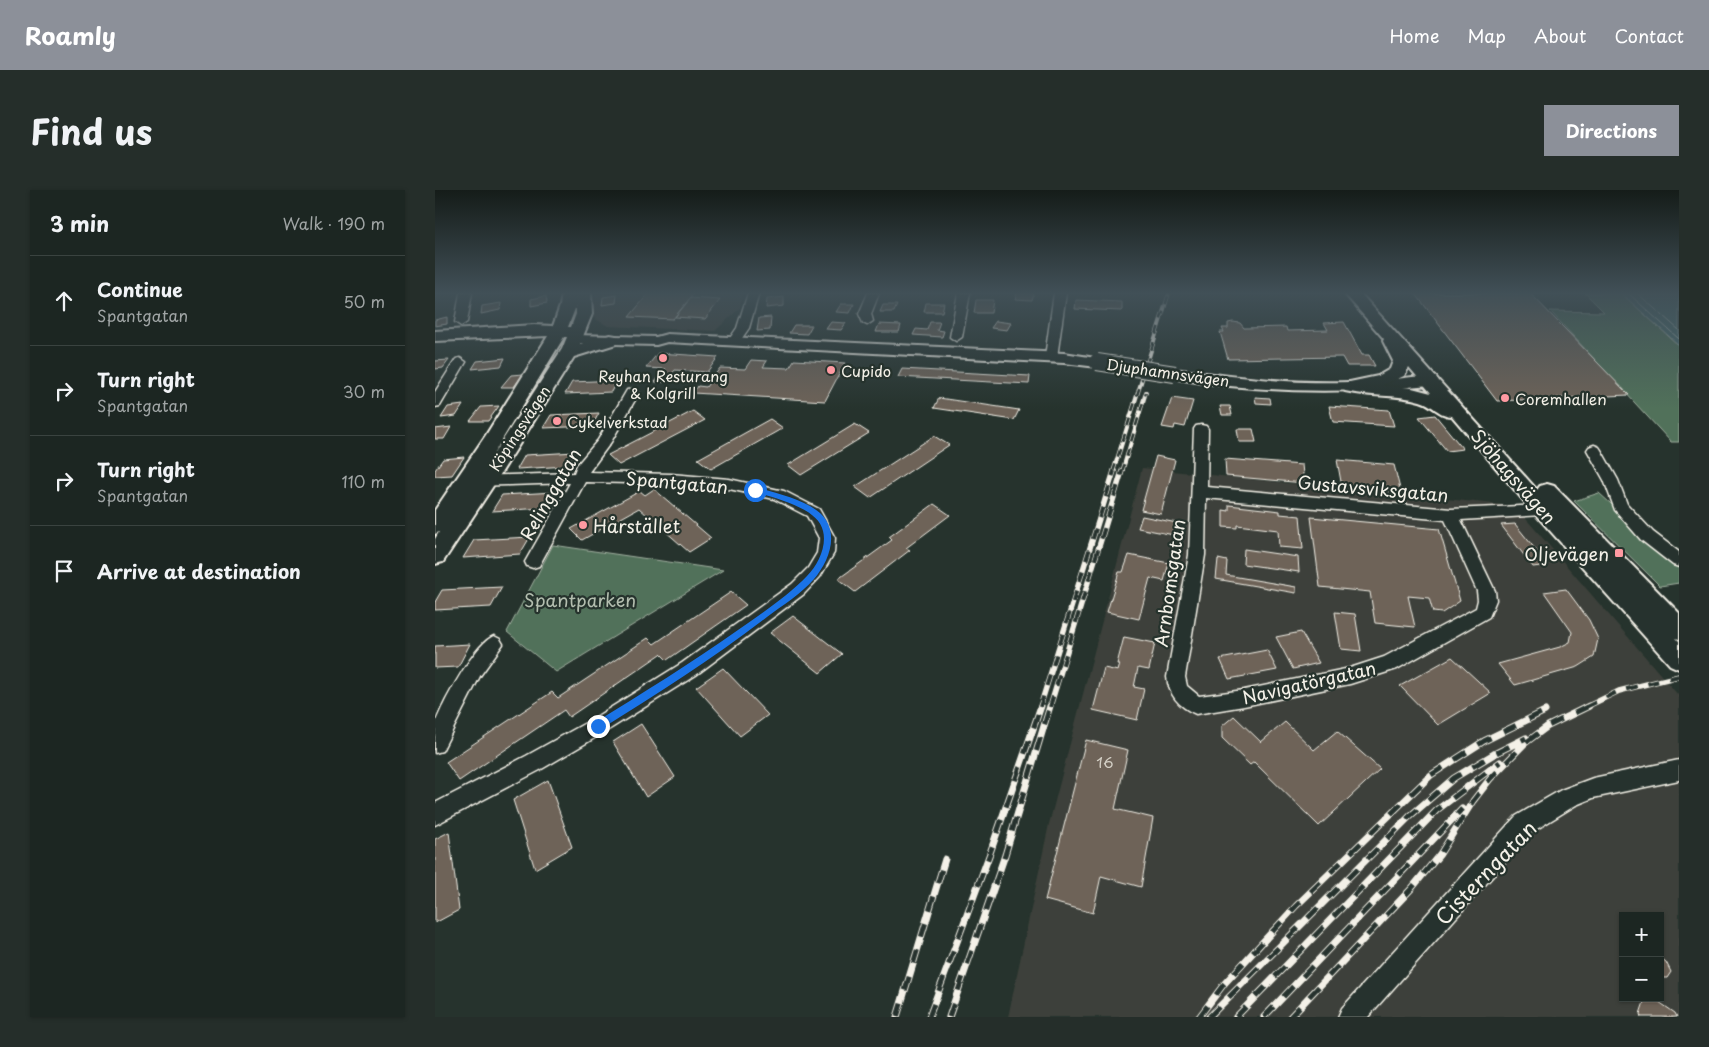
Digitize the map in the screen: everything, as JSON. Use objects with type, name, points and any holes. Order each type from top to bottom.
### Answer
[{"type":"main road","points":[[435,336],[508,332]]},
{"type":"main road","points":[[542,332],[567,337]]},
{"type":"main road","name":"Köpingsvägen","points":[[435,556],[439,534],[545,388],[571,332]]},
{"type":"main road","name":"Sjöhagsvägen","points":[[1385,332],[1438,380],[1466,422],[1553,509],[1676,643]]},
{"type":"main road","name":"Sjöhagsvägen","points":[[1398,332],[1441,384],[1495,441],[1512,452],[1553,509]]},
{"type":"main road","points":[[1351,387],[1383,380],[1398,372],[1402,361],[1389,336]]},
{"type":"main road","points":[[435,343],[567,337],[610,340]]},
{"type":"main road","name":"Köpingsvägen","points":[[476,481],[546,354],[567,337]]},
{"type":"main road","points":[[515,338],[540,343],[546,354]]},
{"type":"main road","points":[[1351,387],[1412,392],[1431,398],[1466,422]]},
{"type":"street","points":[[734,341],[741,332]]},
{"type":"street","points":[[956,337],[957,332]]},
{"type":"street","points":[[1051,357],[1055,332]]},
{"type":"street","name":"Djuphamnsvägen","points":[[567,337],[663,334],[667,338]]},
{"type":"street","name":"Djuphamnsvägen","points":[[610,340],[656,341],[667,338],[1051,357],[1234,382],[1351,387],[1438,380]]},
{"type":"street","points":[[435,403],[460,362]]},
{"type":"street","name":"Relinggatan","points":[[533,562],[580,478],[582,468],[604,442],[632,393]]},
{"type":"street","name":"Arnbomsgatan","points":[[1196,705],[1178,690],[1176,677],[1197,555],[1201,429]]},
{"type":"street","points":[[1594,450],[1611,480],[1620,506],[1629,519],[1647,536],[1679,560]]},
{"type":"street","name":"Spantgatan","points":[[435,814],[586,734],[689,669],[798,589],[811,577],[825,554],[828,544],[827,530],[822,520],[799,503],[781,496],[747,488],[683,479],[619,476],[476,481]]},
{"type":"street","name":"Gustavsviksgatan","points":[[1200,492],[1451,515],[1553,509]]},
{"type":"street","name":"Navigatörgatan","points":[[1196,705],[1244,698],[1341,678],[1390,663],[1483,612],[1487,600],[1486,591],[1451,515]]},
{"type":"street","points":[[435,744],[473,670],[494,644]]},
{"type":"street","name":"Cisterngatan","points":[[1351,1017],[1524,824],[1569,797],[1593,788],[1679,770]]},
{"type":"shaded area","points":[[1142,468],[1515,506],[1679,696],[1679,1017],[1008,1017],[1049,824]]},
{"type":"green space","points":[[1569,332],[1663,332],[1679,346],[1679,442],[1671,442]]},
{"type":"green space","points":[[1599,493],[1679,561],[1679,583],[1660,586],[1574,501]]},
{"type":"green space","name":"Spantparken","points":[[553,545],[723,570],[556,672],[507,632]]},
{"type":"water","points":[[1664,332],[1679,332],[1679,345]]},
{"type":"building","points":[[790,332],[808,332],[807,334],[789,333]]},
{"type":"building","points":[[915,332],[944,332],[942,337],[913,335]]},
{"type":"building","points":[[1220,332],[1349,332],[1362,355],[1369,355],[1375,366],[1347,366],[1342,357],[1228,359]]},
{"type":"building","points":[[1444,332],[1567,332],[1629,395],[1497,401]]},
{"type":"building","points":[[658,353],[718,357],[707,372],[675,370],[665,382],[655,382],[666,369],[646,368]]},
{"type":"building","points":[[505,358],[501,366],[472,369],[477,361]]},
{"type":"building","points":[[449,360],[443,368],[435,369],[435,361]]},
{"type":"building","points":[[751,360],[767,361],[763,367],[789,368],[794,360],[845,363],[825,401],[693,393],[698,386],[706,387],[720,368],[745,369]]},
{"type":"building","points":[[902,369],[1030,376],[1029,384],[898,377]]},
{"type":"building","points":[[523,374],[514,387],[501,387],[511,375]]},
{"type":"building","points":[[617,380],[611,392],[565,394],[572,382]]},
{"type":"building","points":[[1255,397],[1270,398],[1271,404],[1256,403]]},
{"type":"building","points":[[939,398],[1019,410],[1014,420],[934,408]]},
{"type":"building","points":[[1172,398],[1193,401],[1185,427],[1175,425],[1174,429],[1162,427]]},
{"type":"building","points":[[463,405],[456,416],[441,418],[448,407]]},
{"type":"building","points":[[499,406],[488,421],[470,421],[481,407]]},
{"type":"building","points":[[1220,406],[1230,406],[1232,415],[1222,415]]},
{"type":"building","points":[[1329,406],[1389,410],[1394,426],[1333,422]]},
{"type":"building","points":[[693,411],[705,420],[619,465],[608,455]]},
{"type":"building","points":[[599,413],[592,426],[543,428],[551,415]]},
{"type":"building","points":[[1435,415],[1463,449],[1447,451],[1419,417]]},
{"type":"building","points":[[770,419],[783,428],[711,469],[698,459]]},
{"type":"building","points":[[855,424],[869,433],[801,475],[788,465]]},
{"type":"building","points":[[451,427],[444,439],[435,439],[435,429]]},
{"type":"building","points":[[1237,429],[1253,429],[1256,442],[1239,442]]},
{"type":"building","points":[[934,436],[949,445],[870,498],[855,487]]},
{"type":"building","points":[[575,452],[567,466],[517,469],[525,455]]},
{"type":"building","points":[[1156,456],[1175,460],[1161,514],[1141,510]]},
{"type":"building","points":[[464,457],[452,475],[435,476],[435,470],[443,459]]},
{"type":"building","points":[[1225,459],[1302,465],[1304,483],[1226,476]]},
{"type":"building","points":[[1337,460],[1394,465],[1401,493],[1342,487]]},
{"type":"building","points":[[654,489],[711,538],[689,552],[639,508],[582,540],[571,529],[640,491],[645,495]]},
{"type":"building","points":[[555,492],[546,508],[492,511],[502,495]]},
{"type":"building","points":[[934,504],[950,515],[906,548],[910,550],[855,592],[838,579],[892,540],[889,537]]},
{"type":"building","points":[[1229,505],[1280,511],[1280,514],[1300,516],[1303,549],[1279,547],[1278,530],[1237,525],[1237,528],[1223,527],[1223,510],[1229,511]]},
{"type":"building","points":[[1142,516],[1182,524],[1179,536],[1138,528]]},
{"type":"building","points":[[1311,517],[1439,529],[1460,601],[1442,613],[1433,612],[1429,598],[1408,596],[1415,627],[1375,623],[1370,592],[1320,587]]},
{"type":"building","points":[[1515,524],[1548,565],[1533,567],[1501,525]]},
{"type":"building","points":[[530,537],[520,554],[463,558],[474,540]]},
{"type":"building","points":[[1244,549],[1298,557],[1299,572],[1243,564]]},
{"type":"building","points":[[1129,555],[1169,563],[1164,581],[1150,578],[1139,619],[1107,612],[1119,572],[1123,572]]},
{"type":"building","points":[[1218,559],[1227,561],[1226,575],[1296,587],[1296,593],[1216,579]]},
{"type":"building","points":[[502,587],[491,607],[435,610],[435,602],[442,590]]},
{"type":"building","points":[[1566,589],[1589,620],[1598,639],[1594,657],[1578,667],[1515,685],[1498,664],[1560,647],[1570,642],[1572,632],[1544,592]]},
{"type":"building","points":[[731,592],[746,605],[667,660],[661,654],[569,717],[564,710],[459,781],[446,762],[552,692],[558,698],[648,638],[654,644]]},
{"type":"building","points":[[1335,612],[1355,614],[1361,651],[1341,649]]},
{"type":"building","points":[[793,616],[842,654],[820,673],[770,633]]},
{"type":"building","points":[[1301,632],[1319,663],[1293,669],[1276,637]]},
{"type":"building","points":[[1124,637],[1155,643],[1149,670],[1138,668],[1134,687],[1144,689],[1137,720],[1093,710],[1104,668],[1118,671],[1120,664],[1117,664]]},
{"type":"building","points":[[470,644],[458,667],[435,668],[435,646]]},
{"type":"building","points":[[1267,650],[1277,670],[1229,679],[1220,659]]},
{"type":"building","points":[[1452,657],[1491,693],[1438,725],[1400,686]]},
{"type":"building","points":[[723,668],[768,715],[740,736],[696,687]]},
{"type":"building","points":[[1234,716],[1261,742],[1285,722],[1314,750],[1337,731],[1380,769],[1319,826],[1254,762],[1250,765],[1222,738],[1222,726]]},
{"type":"building","points":[[641,724],[675,777],[646,797],[613,742]]},
{"type":"building","points":[[1086,740],[1128,750],[1115,809],[1153,818],[1141,887],[1101,876],[1093,913],[1045,900]]},
{"type":"building","points":[[548,780],[572,847],[535,869],[513,800]]},
{"type":"building","points":[[449,832],[459,910],[435,923],[435,839]]},
{"type":"building","points":[[1664,960],[1671,972],[1667,978],[1664,978]]},
{"type":"building","points":[[1644,1002],[1659,1002],[1675,1013],[1677,1017],[1641,1017],[1640,1014]]},
{"type":"railway","points":[[1113,472],[1157,332]]},
{"type":"railway","points":[[1122,472],[1146,392]]},
{"type":"railway","points":[[1040,707],[1114,471]]},
{"type":"railway","points":[[1050,707],[1122,471]]},
{"type":"railway","points":[[1586,707],[1619,691],[1679,676]]},
{"type":"railway","points":[[929,1017],[990,853],[1041,706]]},
{"type":"railway","points":[[949,1017],[1005,855],[1050,706]]},
{"type":"railway","points":[[1290,1017],[1412,888],[1440,854],[1473,801],[1490,779],[1524,744],[1548,726],[1589,706]]},
{"type":"railway","points":[[1199,1017],[1224,984],[1296,906],[1431,775],[1484,741],[1545,711]]},
{"type":"railway","points":[[1209,1017],[1410,816],[1454,778],[1494,754],[1526,738]]},
{"type":"railway","points":[[1236,1017],[1437,810],[1500,762]]},
{"type":"railway","points":[[1264,1017],[1462,809]]},
{"type":"railway","points":[[897,1017],[945,859]]},
{"type":"place","name":"Reyhan Resturang & Kolgrill","points":[[663,358]]},
{"type":"place","name":"Cupido","points":[[831,370]]},
{"type":"place","name":"Coremhallen","points":[[1505,398]]},
{"type":"place","name":"Cykelverkstad","points":[[557,421]]},
{"type":"place","name":"Hårstället","points":[[583,525]]},
{"type":"place","name":"Oljevägen","points":[[1619,553]]},
{"type":"route","points":[[598,726],[689,669],[755,622],[798,589],[821,564],[828,544],[827,530],[822,520],[814,512],[799,503],[781,496],[755,490]]}]
